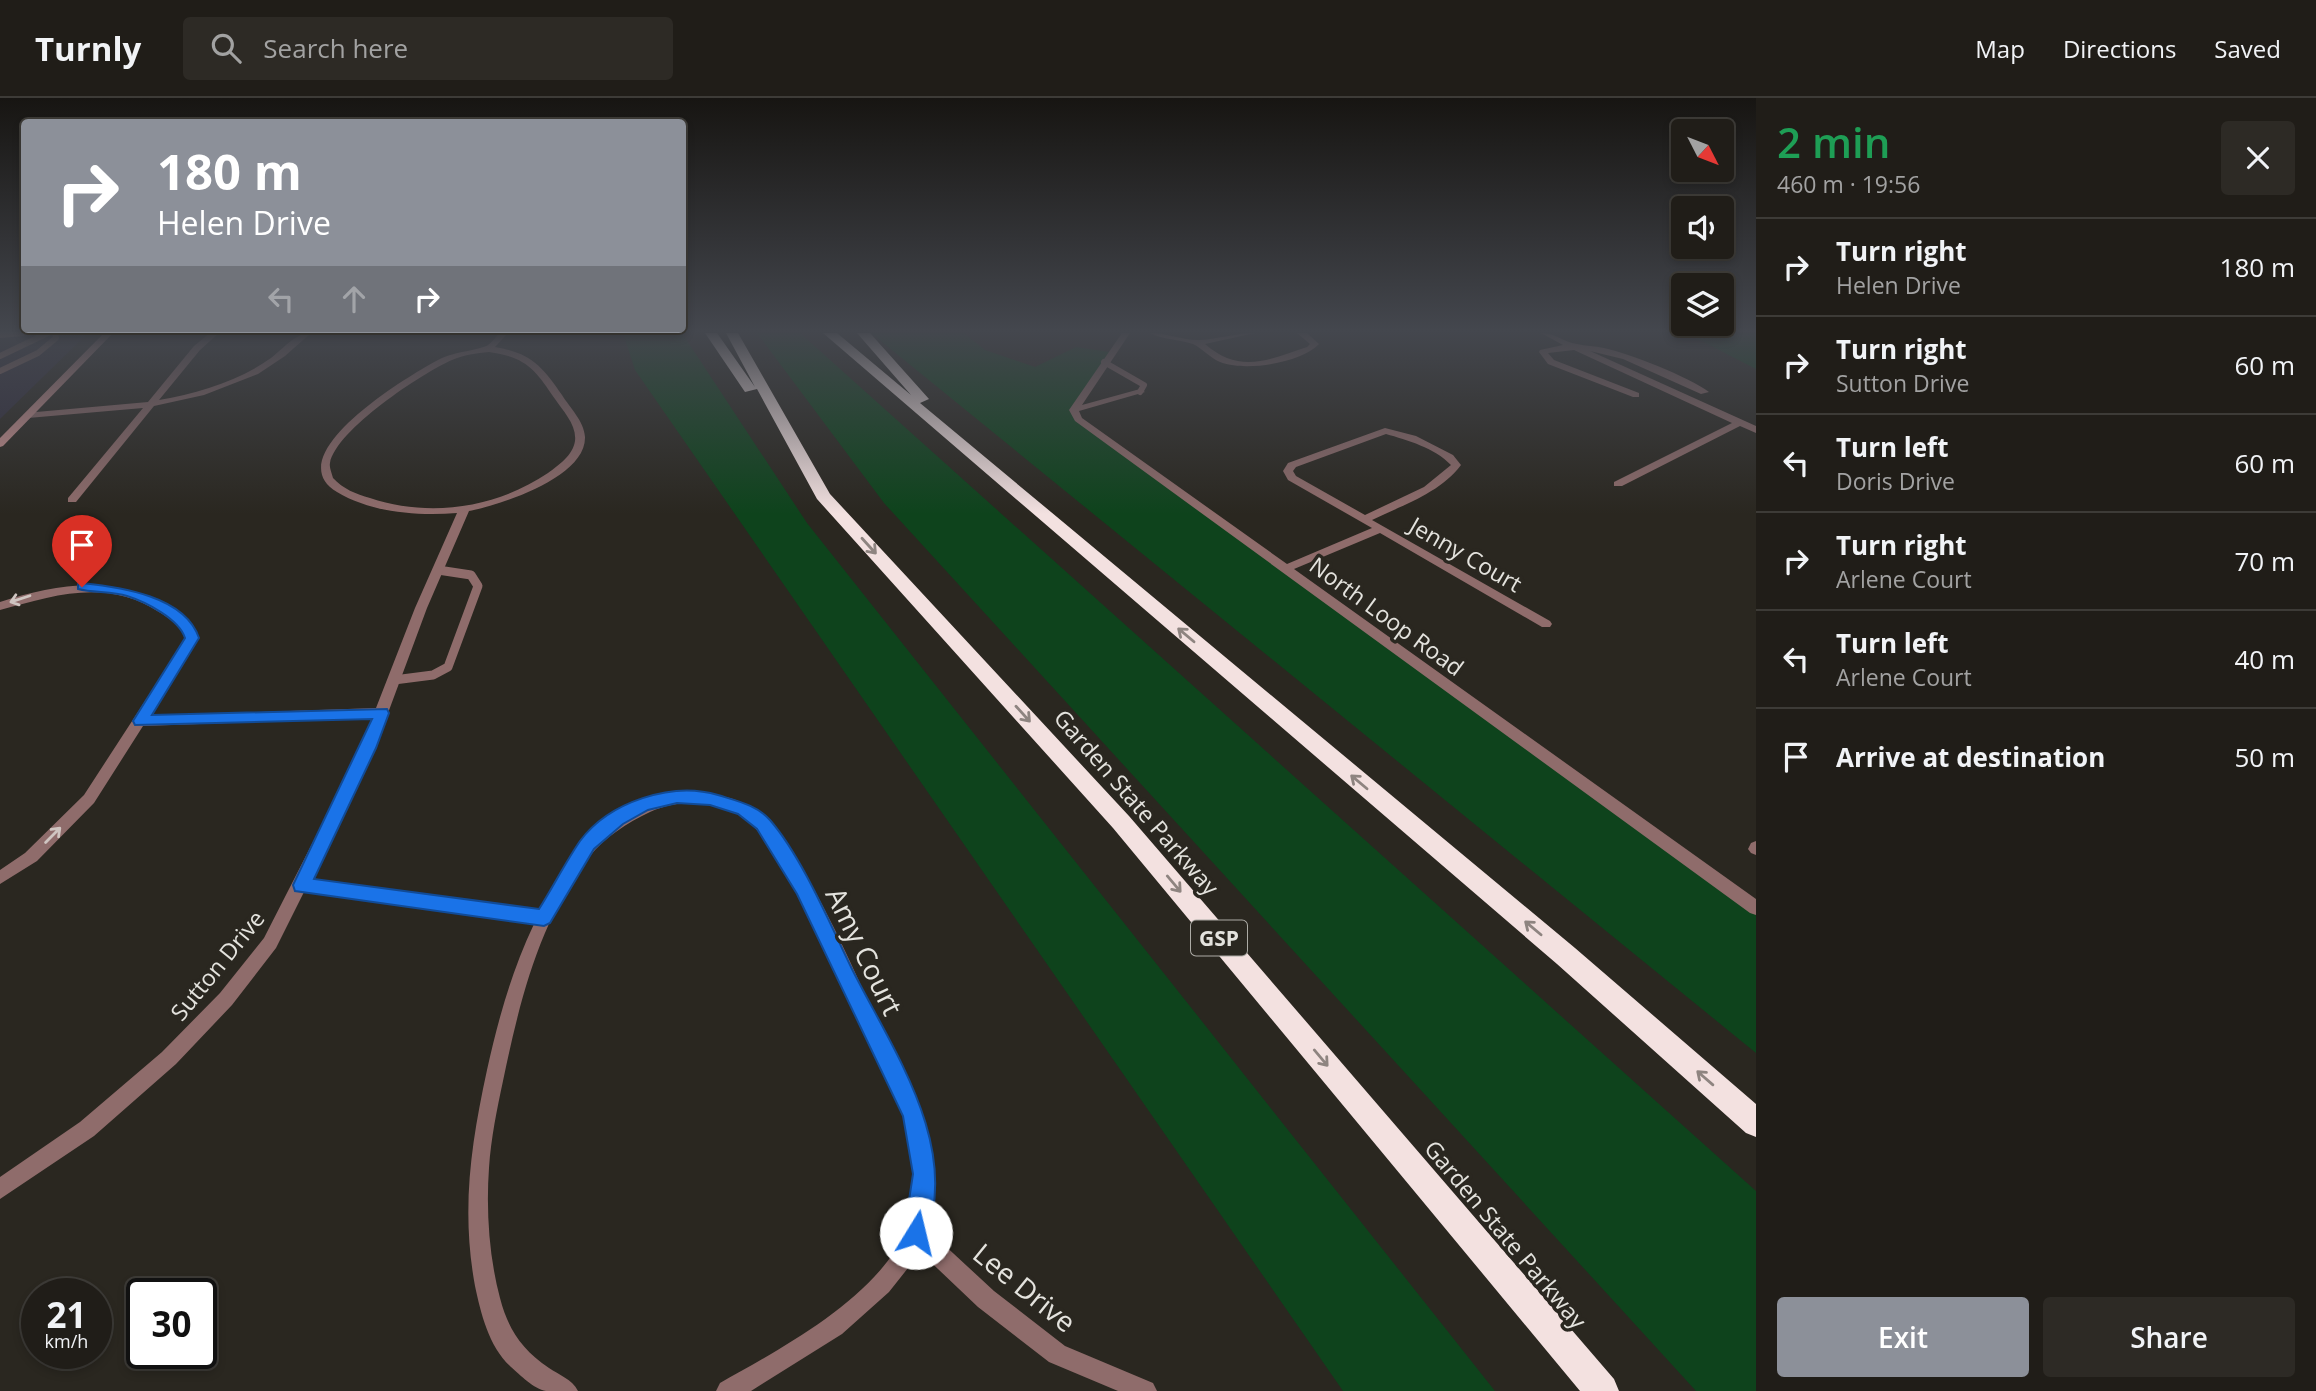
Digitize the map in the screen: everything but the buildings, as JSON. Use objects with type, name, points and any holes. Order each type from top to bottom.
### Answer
[{"type":"highway","points":[[752,393],[823,496]]},
{"type":"highway","name":"Garden State Parkway","points":[[766,393],[823,496],[1121,822],[1602,1391]]},
{"type":"highway","points":[[900,393],[1566,956],[1756,1123]]},
{"type":"highway","points":[[918,393],[975,457]]},
{"type":"main road","points":[[0,444],[49,393]]},
{"type":"street","points":[[72,500],[160,393]]},
{"type":"street","points":[[28,415],[151,404],[199,393]]},
{"type":"street","points":[[394,393],[362,414],[340,436],[328,459],[325,473],[344,492],[376,505],[404,511],[441,512],[520,493],[547,479],[570,460],[580,441],[577,427],[556,393]]},
{"type":"street","points":[[1074,410],[1084,393]]},
{"type":"street","points":[[1074,410],[1135,393]]},
{"type":"street","points":[[1632,393],[1636,395]]},
{"type":"street","points":[[1673,393],[1756,430]]},
{"type":"street","name":"North Loop Road","points":[[1074,410],[1078,419],[1754,902]]},
{"type":"street","points":[[1618,484],[1739,423]]},
{"type":"street","points":[[1363,520],[1426,489],[1453,471],[1456,465],[1449,457],[1413,438],[1385,430],[1292,465],[1288,471],[1292,478],[1363,520],[1380,529]]},
{"type":"street","name":"Sutton Drive","points":[[0,1189],[87,1129],[169,1058],[226,999],[270,943],[302,885],[368,748],[465,508]]},
{"type":"street","name":"Jenny Court","points":[[1286,569],[1380,529],[1546,624]]},
{"type":"street","points":[[0,606],[42,592],[111,587],[160,606],[189,629],[192,638],[89,799],[31,857],[0,878]]},
{"type":"street","points":[[141,721],[382,713]]},
{"type":"street","name":"Amy Court","points":[[566,1391],[540,1377],[504,1342],[489,1304],[482,1249],[478,1166],[490,1097],[520,973],[544,918],[588,844],[617,819],[643,804],[677,796],[711,799],[744,810],[764,824],[804,889],[913,1115],[925,1174],[916,1233],[880,1289],[796,1353],[728,1391]]},
{"type":"street","points":[[302,885],[544,918]]},
{"type":"street","name":"Lee Drive","points":[[916,1233],[986,1299],[1057,1354],[1145,1391]]},
{"type":"lane","points":[[394,680],[433,675],[448,667],[478,586],[471,575],[438,570]]},
{"type":"shaded area","points":[[0,393],[26,393],[0,419]]},
{"type":"green space","points":[[651,393],[722,393],[807,523],[1495,1391],[1343,1391]]},
{"type":"green space","points":[[802,393],[867,393],[1756,1191],[1756,1391],[1696,1391],[884,503]]},
{"type":"green space","points":[[945,393],[1086,393],[1074,415],[1756,911],[1756,1053]]},
{"type":"route","points":[[82,587],[111,587],[129,592],[160,606],[189,629],[192,638],[141,721],[382,713],[302,885],[544,918],[588,844],[617,819],[643,804],[677,796],[711,799],[744,810],[764,824],[804,889],[913,1115],[925,1174],[916,1233]]}]
